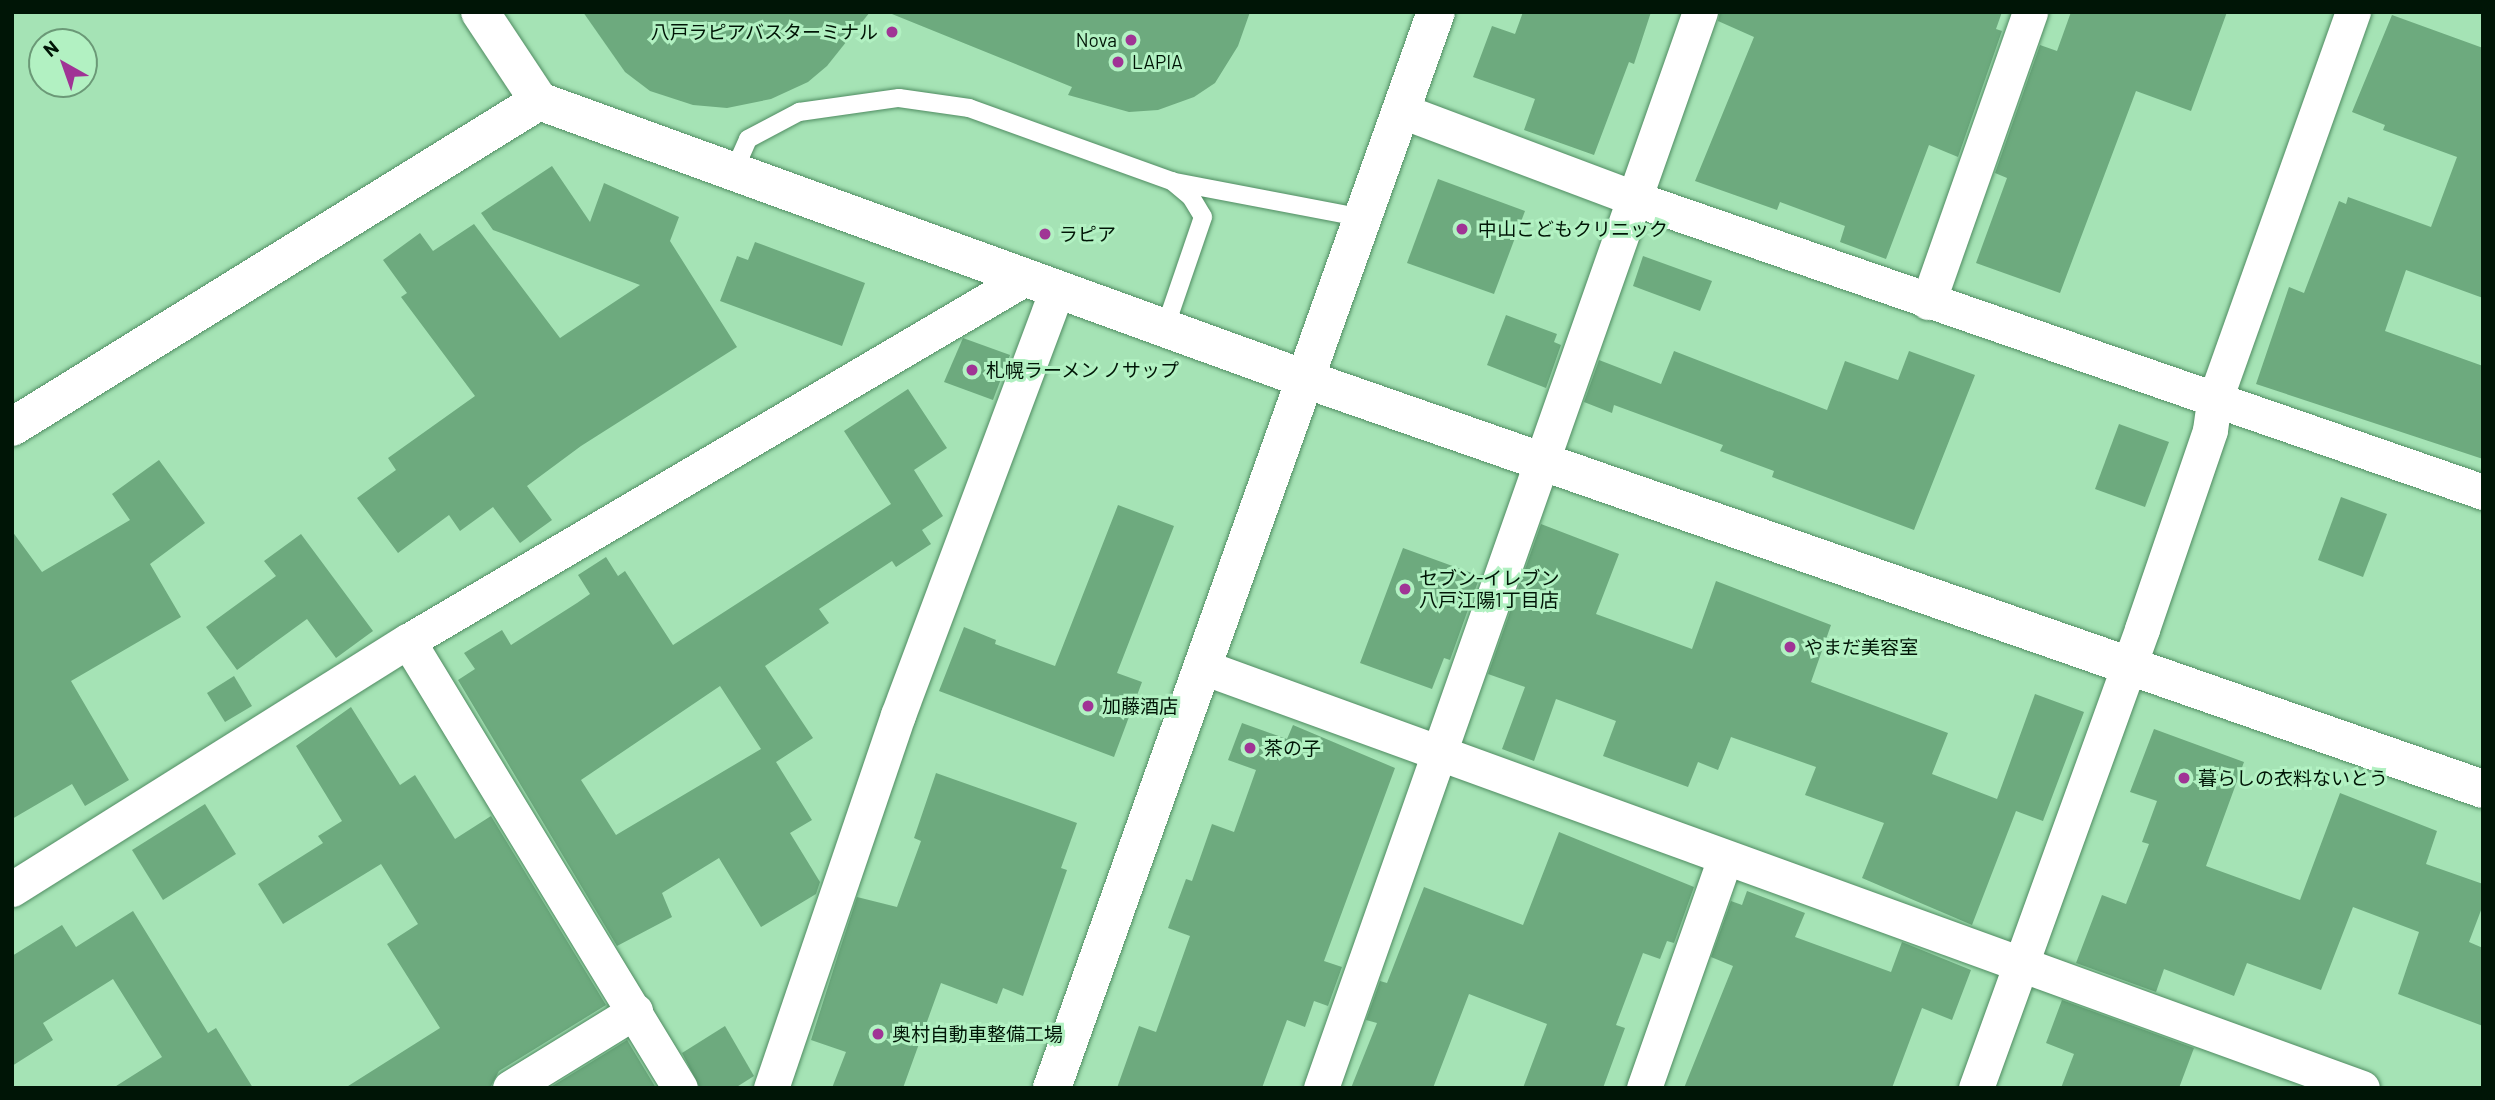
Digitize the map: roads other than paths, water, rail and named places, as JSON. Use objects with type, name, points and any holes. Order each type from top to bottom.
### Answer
[{"type":"street","points":[[480,12],[538,100],[1305,379],[2483,789]]},
{"type":"street","points":[[1052,1088],[1436,12]]},
{"type":"street","points":[[1321,1088],[1700,12]]},
{"type":"street","points":[[1927,302],[2031,12]]},
{"type":"street","points":[[1976,1088],[2129,665],[2210,430],[2214,402],[2353,12]]},
{"type":"street","points":[[12,427],[538,100]]},
{"type":"street","points":[[1402,111],[1636,199],[1927,302],[2483,492]]},
{"type":"street","points":[[12,889],[408,641],[1042,283]]},
{"type":"street","points":[[771,1088],[1042,283]]},
{"type":"street","points":[[408,641],[680,1088]]},
{"type":"street","points":[[1203,667],[2351,1086]]},
{"type":"street","points":[[1644,1088],[1725,858]]},
{"type":"street","points":[[510,1088],[635,1011]]},
{"type":"lane","points":[[733,173],[748,139],[789,117],[899,98],[969,108],[1172,181],[1363,218]]},
{"type":"lane","points":[[1165,328],[1203,217],[1191,197],[1172,181]]},
{"type":"place","name":"八戸ラピアバスターミナル","points":[[892,32]]},
{"type":"place","name":"Nova","points":[[1131,40]]},
{"type":"place","name":"LAPIA","points":[[1118,62]]},
{"type":"place","name":"中山こどもクリニック","points":[[1462,229]]},
{"type":"place","name":"ラピア","points":[[1045,234]]},
{"type":"place","name":"札幌ラーメン ノサップ","points":[[972,370]]},
{"type":"place","name":"セブン-イレブン 八戸江陽1丁目店","points":[[1405,589]]},
{"type":"place","name":"やまだ美容室","points":[[1790,647]]},
{"type":"place","name":"加藤酒店","points":[[1088,706]]},
{"type":"place","name":"茶の子","points":[[1250,748]]},
{"type":"place","name":"暮らしの衣料ないとう","points":[[2184,778]]},
{"type":"place","name":"奥村自動車整備工場","points":[[878,1034]]}]
